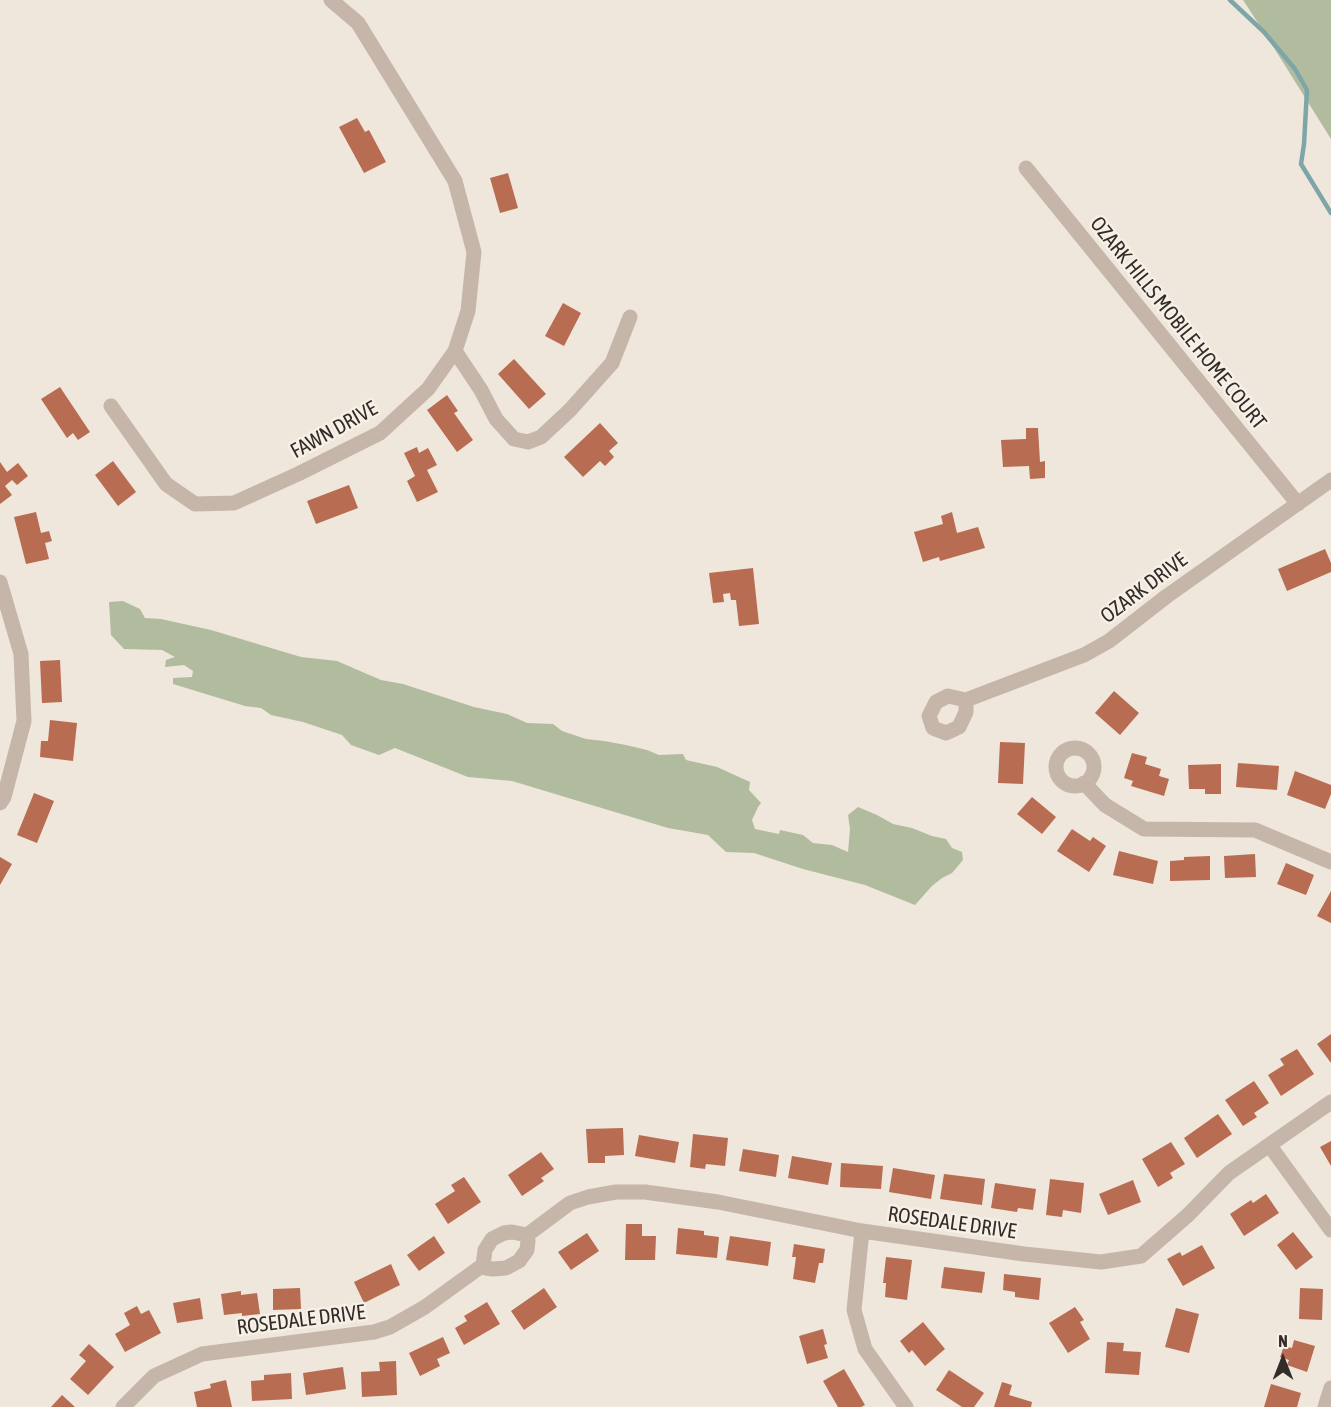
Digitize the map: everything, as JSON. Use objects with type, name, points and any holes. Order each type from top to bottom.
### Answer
[{"type":"street","name":"FAWN DRIVE","points":[[111,405],[166,484],[195,504],[234,503],[380,433],[428,389],[455,351],[468,311],[474,252],[456,181],[358,23],[331,0]]},
{"type":"street","name":"OZARK HILLS MOBILE HOME COURT","points":[[1026,168],[1298,504]]},
{"type":"street","points":[[455,351],[481,390],[496,419],[514,439],[528,442],[541,437],[570,410],[612,363],[630,317]]},
{"type":"street","name":"OZARK DRIVE","points":[[966,700],[1084,655],[1109,641],[1167,596],[1331,480]]},
{"type":"street","points":[[0,582],[21,654],[24,721],[4,797],[0,803]]},
{"type":"street","points":[[1084,783],[1105,805],[1144,829],[1255,830],[1331,862]]},
{"type":"street","name":"ROSEDALE DRIVE","points":[[527,1234],[570,1203],[616,1192],[645,1192],[718,1202],[862,1231],[1024,1254],[1101,1262],[1140,1256],[1188,1215],[1229,1173],[1331,1102]]},
{"type":"street","points":[[1270,1146],[1331,1230]]},
{"type":"street","points":[[862,1231],[854,1310],[865,1349],[906,1407]]},
{"type":"street","points":[[504,1233],[527,1234],[527,1250],[519,1261],[506,1268],[493,1269],[483,1265],[485,1250],[492,1239],[504,1233]]},
{"type":"street","name":"ROSEDALE DRIVE","points":[[123,1407],[154,1376],[202,1354],[374,1332],[390,1327],[425,1307],[483,1265]]},
{"type":"street","points":[[1325,1407],[1331,1388]]},
{"type":"green space","points":[[1243,0],[1331,0],[1331,139],[1264,32]]},
{"type":"green space","points":[[123,601],[140,609],[145,618],[161,619],[211,630],[301,657],[337,661],[381,680],[403,684],[474,707],[507,714],[527,723],[553,724],[562,731],[586,739],[626,745],[659,755],[683,754],[686,760],[717,767],[750,782],[749,790],[761,803],[752,820],[755,829],[779,834],[780,830],[803,835],[813,843],[832,845],[848,852],[850,829],[848,815],[858,807],[893,824],[946,839],[952,848],[962,852],[963,860],[952,873],[932,886],[915,905],[865,885],[803,869],[754,853],[726,852],[708,835],[668,828],[512,781],[468,777],[395,748],[379,755],[351,745],[342,735],[303,722],[271,715],[261,708],[245,706],[173,684],[173,678],[192,677],[193,671],[184,665],[165,667],[166,660],[175,657],[162,650],[124,649],[111,635],[109,602]]},
{"type":"building","points":[[357,118],[365,132],[369,130],[386,162],[364,173],[339,127]]},
{"type":"building","points":[[508,173],[518,208],[500,213],[490,178]]},
{"type":"building","points":[[563,303],[581,313],[564,346],[545,336]]},
{"type":"building","points":[[514,359],[546,394],[529,409],[498,374]]},
{"type":"building","points":[[60,387],[90,432],[78,440],[73,433],[67,438],[41,399]]},
{"type":"building","points":[[447,395],[458,411],[454,413],[473,440],[457,452],[427,410]]},
{"type":"building","points":[[600,423],[618,443],[609,451],[614,457],[605,466],[600,461],[583,477],[564,457]]},
{"type":"building","points":[[1026,428],[1038,428],[1040,462],[1045,461],[1045,478],[1030,479],[1029,466],[1003,467],[1001,440],[1026,439]]},
{"type":"building","points":[[417,447],[419,453],[428,448],[437,465],[427,470],[438,492],[417,502],[407,481],[415,476],[404,453]]},
{"type":"building","points":[[113,461],[136,492],[118,506],[95,475]]},
{"type":"building","points":[[0,462],[7,472],[18,463],[28,476],[17,485],[12,480],[5,486],[12,495],[0,504]]},
{"type":"building","points":[[349,485],[358,508],[316,524],[307,501]]},
{"type":"building","points":[[36,512],[41,533],[49,531],[52,541],[45,543],[49,559],[26,564],[14,517]]},
{"type":"building","points":[[952,512],[957,533],[978,527],[985,548],[940,561],[939,557],[923,562],[914,532],[943,524],[941,516]]},
{"type":"building","points":[[1325,549],[1331,563],[1331,572],[1287,591],[1278,569]]},
{"type":"building","points":[[753,568],[759,624],[739,626],[736,600],[731,600],[730,593],[723,594],[724,602],[713,603],[709,573]]},
{"type":"building","points":[[60,660],[62,702],[42,703],[40,661]]},
{"type":"building","points":[[1114,691],[1139,713],[1120,735],[1095,713]]},
{"type":"building","points":[[50,720],[77,723],[73,761],[40,757],[41,741],[48,741]]},
{"type":"building","points":[[1000,742],[1025,743],[1023,784],[998,783]]},
{"type":"building","points":[[1132,753],[1147,757],[1145,764],[1161,769],[1159,776],[1169,779],[1164,796],[1131,786],[1133,781],[1124,778]]},
{"type":"building","points":[[1238,763],[1279,766],[1277,790],[1236,787]]},
{"type":"building","points":[[1221,764],[1221,794],[1205,794],[1205,789],[1189,789],[1188,765]]},
{"type":"building","points":[[1295,771],[1331,785],[1331,794],[1325,809],[1287,795]]},
{"type":"building","points":[[34,793],[54,801],[37,843],[17,835]]},
{"type":"building","points":[[1032,797],[1056,817],[1042,834],[1017,814]]},
{"type":"building","points":[[1072,829],[1090,841],[1093,837],[1106,846],[1089,872],[1057,851]]},
{"type":"building","points":[[1119,851],[1158,861],[1153,884],[1113,875]]},
{"type":"building","points":[[1255,854],[1256,877],[1225,878],[1224,856]]},
{"type":"building","points":[[1210,856],[1210,880],[1170,881],[1170,861],[1184,860],[1184,857]]},
{"type":"building","points":[[0,857],[12,864],[0,885]]},
{"type":"building","points":[[1286,863],[1314,875],[1306,895],[1277,884]]},
{"type":"building","points":[[1331,891],[1331,923],[1317,916]]},
{"type":"building","points":[[1331,1034],[1331,1063],[1317,1044]]},
{"type":"building","points":[[1297,1049],[1314,1074],[1281,1096],[1268,1075],[1284,1065],[1280,1059]]},
{"type":"building","points":[[1254,1081],[1269,1103],[1254,1113],[1257,1117],[1243,1126],[1225,1100]]},
{"type":"building","points":[[1218,1114],[1232,1134],[1197,1158],[1184,1138]]},
{"type":"building","points":[[623,1128],[624,1155],[605,1156],[605,1163],[588,1163],[586,1129]]},
{"type":"building","points":[[693,1134],[728,1138],[725,1166],[706,1164],[705,1169],[690,1167]]},
{"type":"building","points":[[639,1135],[679,1142],[675,1163],[635,1156]]},
{"type":"building","points":[[1331,1141],[1331,1166],[1320,1147]]},
{"type":"building","points":[[1171,1142],[1185,1164],[1170,1173],[1173,1178],[1158,1187],[1142,1159]]},
{"type":"building","points":[[743,1149],[779,1155],[776,1177],[739,1171]]},
{"type":"building","points":[[541,1152],[554,1169],[541,1178],[544,1181],[522,1196],[508,1175]]},
{"type":"building","points":[[792,1156],[832,1163],[828,1185],[788,1178]]},
{"type":"building","points":[[841,1163],[883,1166],[881,1189],[840,1187]]},
{"type":"building","points":[[893,1168],[935,1175],[931,1199],[889,1192]]},
{"type":"building","points":[[944,1174],[985,1179],[982,1205],[940,1199]]},
{"type":"building","points":[[464,1177],[481,1202],[448,1224],[435,1204],[455,1191],[451,1185]]},
{"type":"building","points":[[1050,1179],[1084,1183],[1081,1213],[1063,1210],[1062,1217],[1046,1215]]},
{"type":"building","points":[[1133,1180],[1141,1202],[1108,1215],[1099,1194]]},
{"type":"building","points":[[995,1183],[1036,1189],[1033,1210],[1018,1208],[1017,1212],[991,1208]]},
{"type":"building","points":[[1266,1194],[1279,1213],[1244,1236],[1230,1214],[1251,1200],[1253,1203]]},
{"type":"building","points":[[626,1224],[642,1224],[642,1236],[656,1236],[655,1260],[625,1260]]},
{"type":"building","points":[[678,1228],[704,1231],[704,1235],[719,1237],[717,1258],[676,1254]]},
{"type":"building","points":[[1293,1232],[1313,1257],[1296,1270],[1277,1245]]},
{"type":"building","points":[[587,1233],[599,1251],[571,1270],[558,1252]]},
{"type":"building","points":[[434,1236],[445,1253],[419,1271],[407,1255]]},
{"type":"building","points":[[730,1236],[771,1242],[768,1266],[726,1260]]},
{"type":"building","points":[[794,1244],[825,1249],[823,1263],[819,1263],[815,1283],[793,1279],[796,1257],[792,1257]]},
{"type":"building","points":[[1202,1245],[1215,1268],[1183,1286],[1167,1259],[1180,1252],[1182,1256]]},
{"type":"building","points":[[886,1257],[912,1260],[907,1300],[885,1297],[886,1283],[883,1283]]},
{"type":"building","points":[[391,1264],[400,1285],[364,1303],[354,1282]]},
{"type":"building","points":[[944,1267],[985,1272],[982,1293],[941,1288]]},
{"type":"building","points":[[1004,1274],[1041,1278],[1039,1300],[1015,1297],[1015,1292],[1003,1290]]},
{"type":"building","points":[[300,1288],[301,1309],[273,1310],[273,1289]]},
{"type":"building","points":[[544,1288],[557,1307],[524,1330],[511,1311]]},
{"type":"building","points":[[1300,1288],[1323,1289],[1322,1320],[1299,1319]]},
{"type":"building","points":[[241,1291],[241,1295],[257,1293],[260,1314],[224,1315],[221,1294]]},
{"type":"building","points":[[200,1298],[203,1319],[177,1323],[173,1303]]},
{"type":"building","points":[[487,1302],[500,1324],[464,1345],[455,1328],[467,1321],[464,1316]]},
{"type":"building","points":[[137,1306],[141,1314],[149,1310],[161,1333],[125,1352],[115,1334],[130,1325],[124,1313]]},
{"type":"building","points":[[1075,1307],[1084,1320],[1080,1322],[1090,1339],[1068,1353],[1049,1323]]},
{"type":"building","points":[[1176,1308],[1199,1314],[1189,1353],[1165,1347]]},
{"type":"building","points":[[923,1322],[945,1349],[925,1366],[912,1350],[909,1353],[900,1341]]},
{"type":"building","points":[[823,1329],[828,1358],[807,1364],[799,1336]]},
{"type":"building","points":[[443,1337],[450,1353],[437,1359],[440,1366],[420,1376],[409,1353]]},
{"type":"building","points":[[1294,1340],[1315,1346],[1307,1372],[1287,1365],[1289,1360],[1280,1357],[1284,1346],[1292,1348]]},
{"type":"building","points":[[1107,1342],[1124,1343],[1123,1351],[1141,1352],[1139,1375],[1105,1373]]},
{"type":"building","points":[[89,1344],[114,1367],[88,1395],[70,1379],[86,1361],[79,1355]]},
{"type":"building","points":[[396,1361],[397,1395],[362,1397],[361,1372],[380,1371],[379,1362]]},
{"type":"building","points":[[343,1367],[346,1389],[306,1395],[303,1373]]},
{"type":"building","points":[[844,1369],[865,1405],[838,1407],[823,1381]]},
{"type":"building","points":[[949,1370],[984,1393],[974,1407],[962,1407],[936,1390]]},
{"type":"building","points":[[291,1373],[292,1399],[252,1401],[251,1381],[264,1380],[264,1375]]},
{"type":"building","points":[[226,1380],[232,1407],[197,1407],[194,1392],[211,1388],[210,1384]]},
{"type":"building","points":[[1002,1382],[1012,1385],[1009,1395],[1032,1402],[1031,1407],[994,1407]]},
{"type":"building","points":[[1271,1384],[1301,1393],[1297,1407],[1264,1407]]},
{"type":"building","points":[[62,1395],[75,1407],[51,1407]]},
{"type":"waterway","points":[[1230,0],[1264,32],[1295,69],[1307,90],[1301,164],[1331,213]]}]
